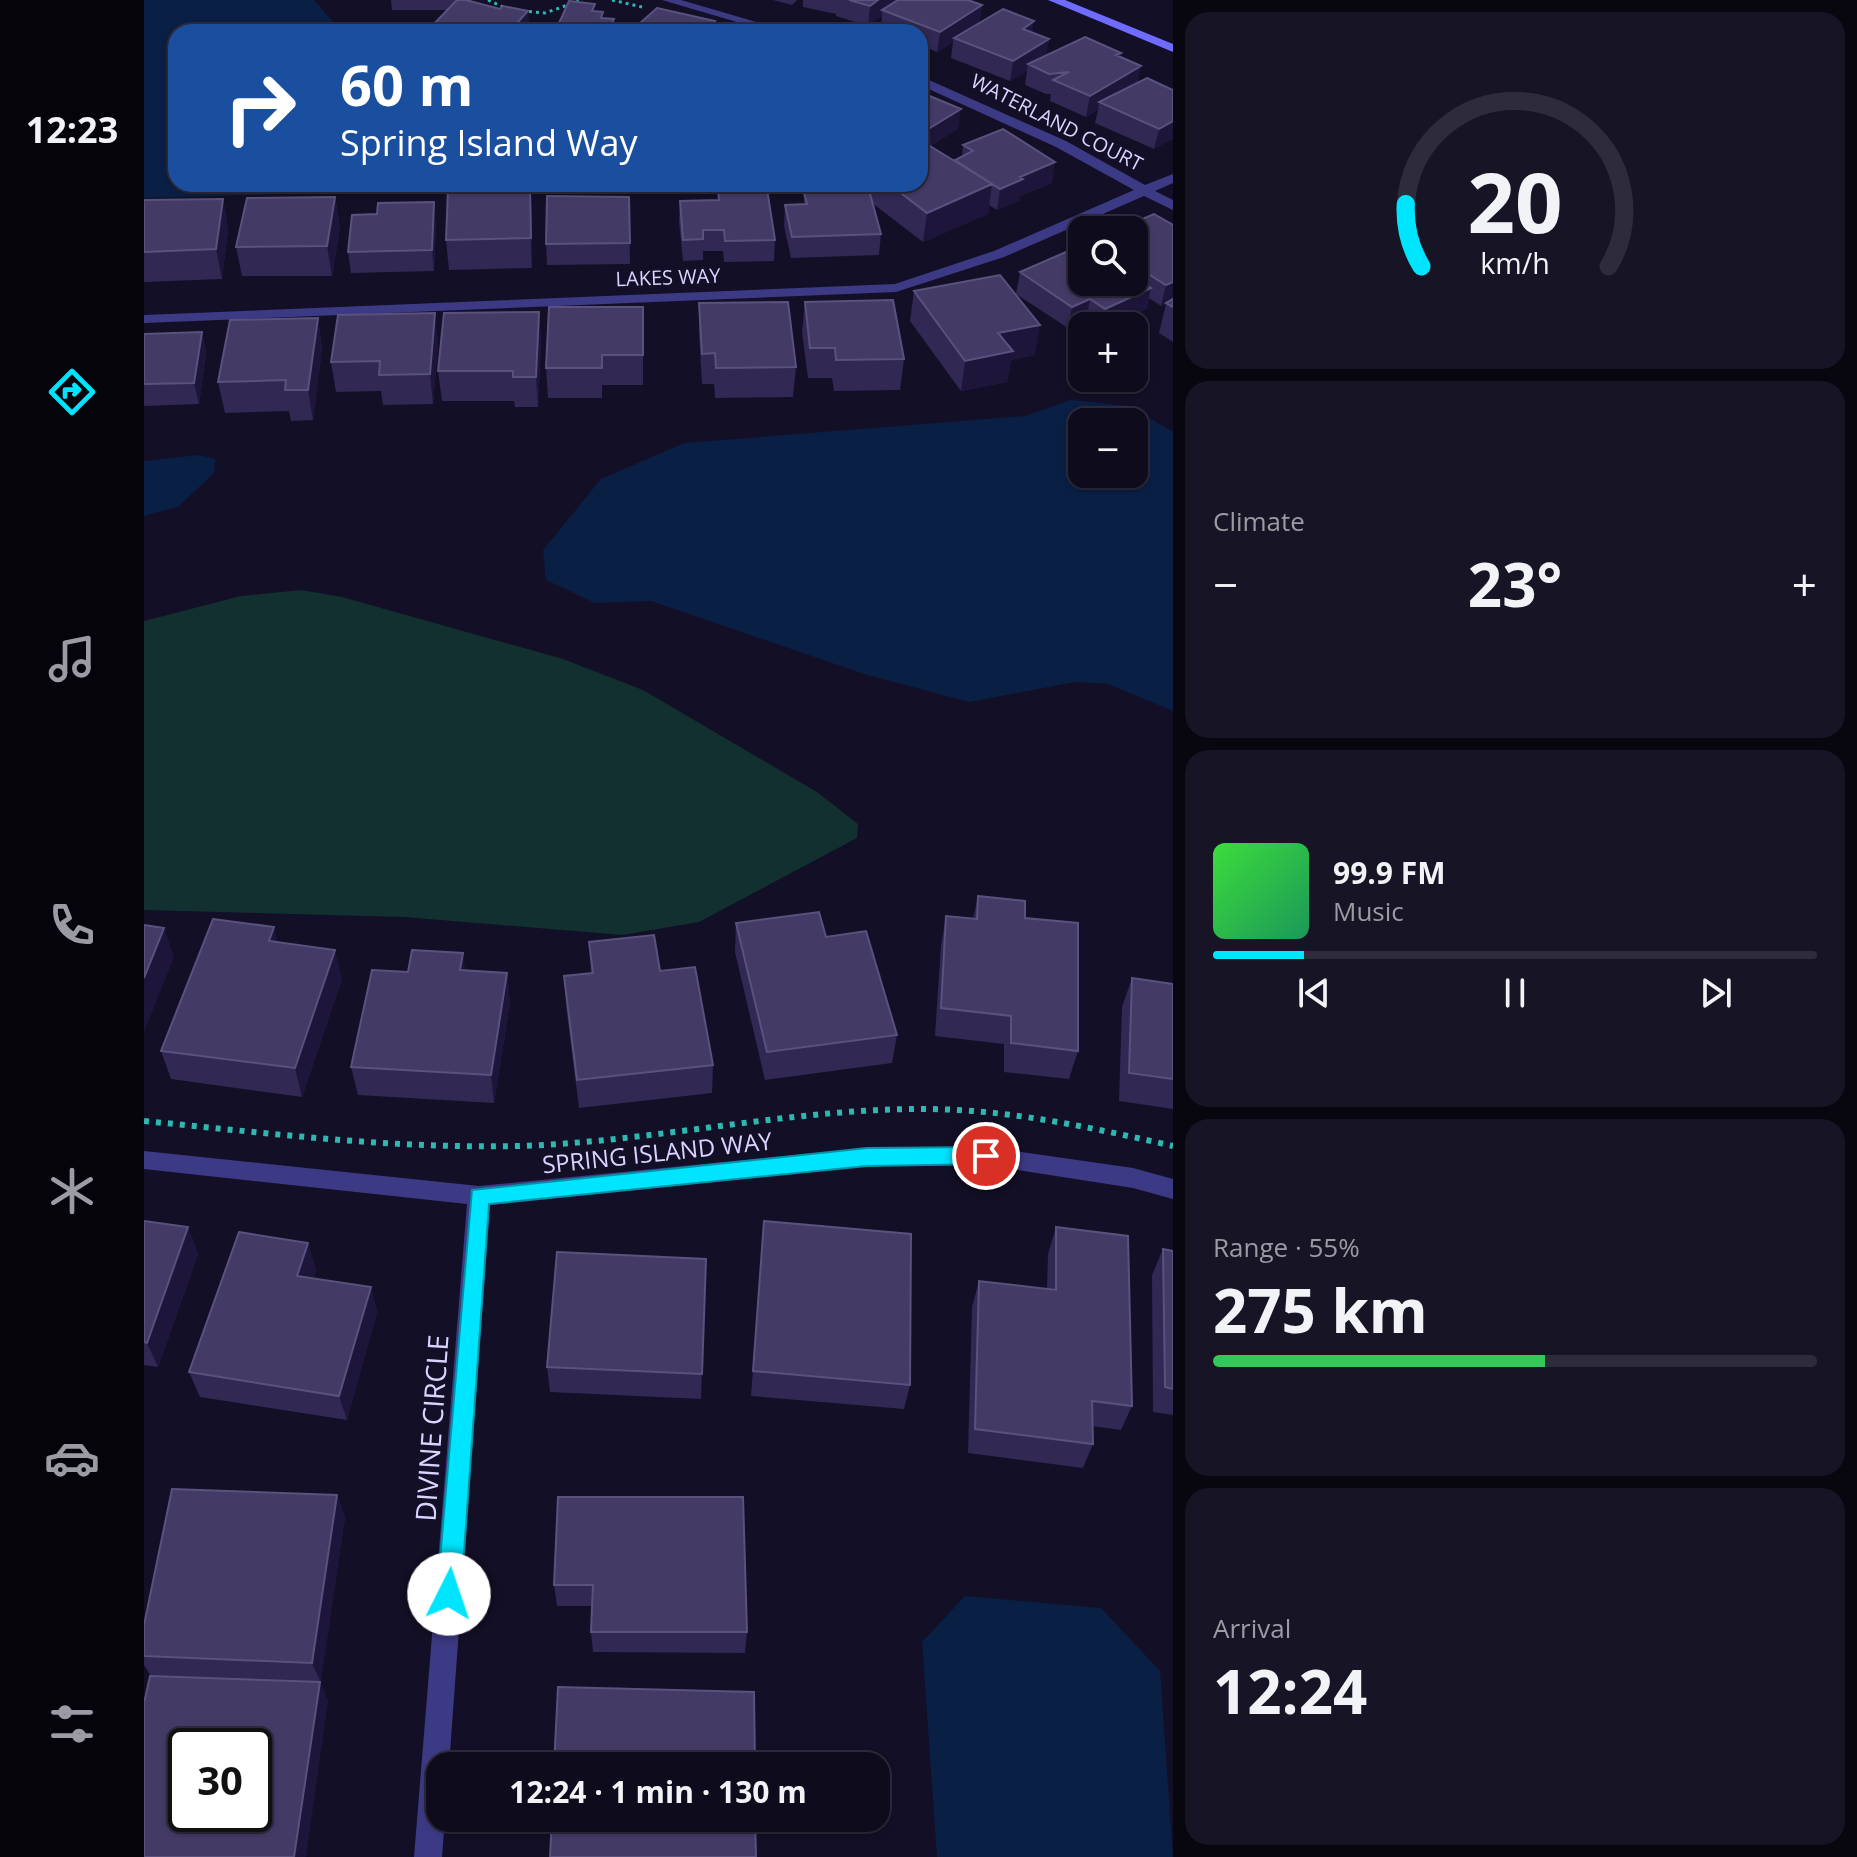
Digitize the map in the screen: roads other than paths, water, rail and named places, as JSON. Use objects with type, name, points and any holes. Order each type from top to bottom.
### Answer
[{"type":"street","points":[[668,0],[756,24]]},
{"type":"street","points":[[1054,0],[1173,48]]},
{"type":"street","name":"WATERLAND COURT","points":[[928,83],[1002,115],[1173,206]]},
{"type":"street","name":"LAKES WAY","points":[[144,319],[896,288],[999,254],[1173,178]]},
{"type":"street","name":"SPRING ISLAND WAY","points":[[144,1160],[479,1196],[867,1157],[986,1156],[1133,1178],[1173,1189]]},
{"type":"street","name":"DIVINE CIRCLE","points":[[428,1857],[479,1196]]},
{"type":"water","points":[[144,0],[314,0],[335,24],[168,24],[168,192],[371,192],[144,198]]},
{"type":"water","points":[[1071,400],[1129,406],[1132,408],[1068,408],[1068,488],[1148,488],[1148,417],[1173,432],[1173,711],[1108,684],[1075,682],[969,702],[864,674],[651,601],[595,603],[546,580],[543,550],[601,479],[684,443],[1025,416]]},
{"type":"water","points":[[199,455],[215,459],[214,473],[178,507],[144,516],[144,461]]},
{"type":"water","points":[[965,1596],[1101,1608],[1160,1671],[1173,1857],[937,1857],[922,1642]]}]
